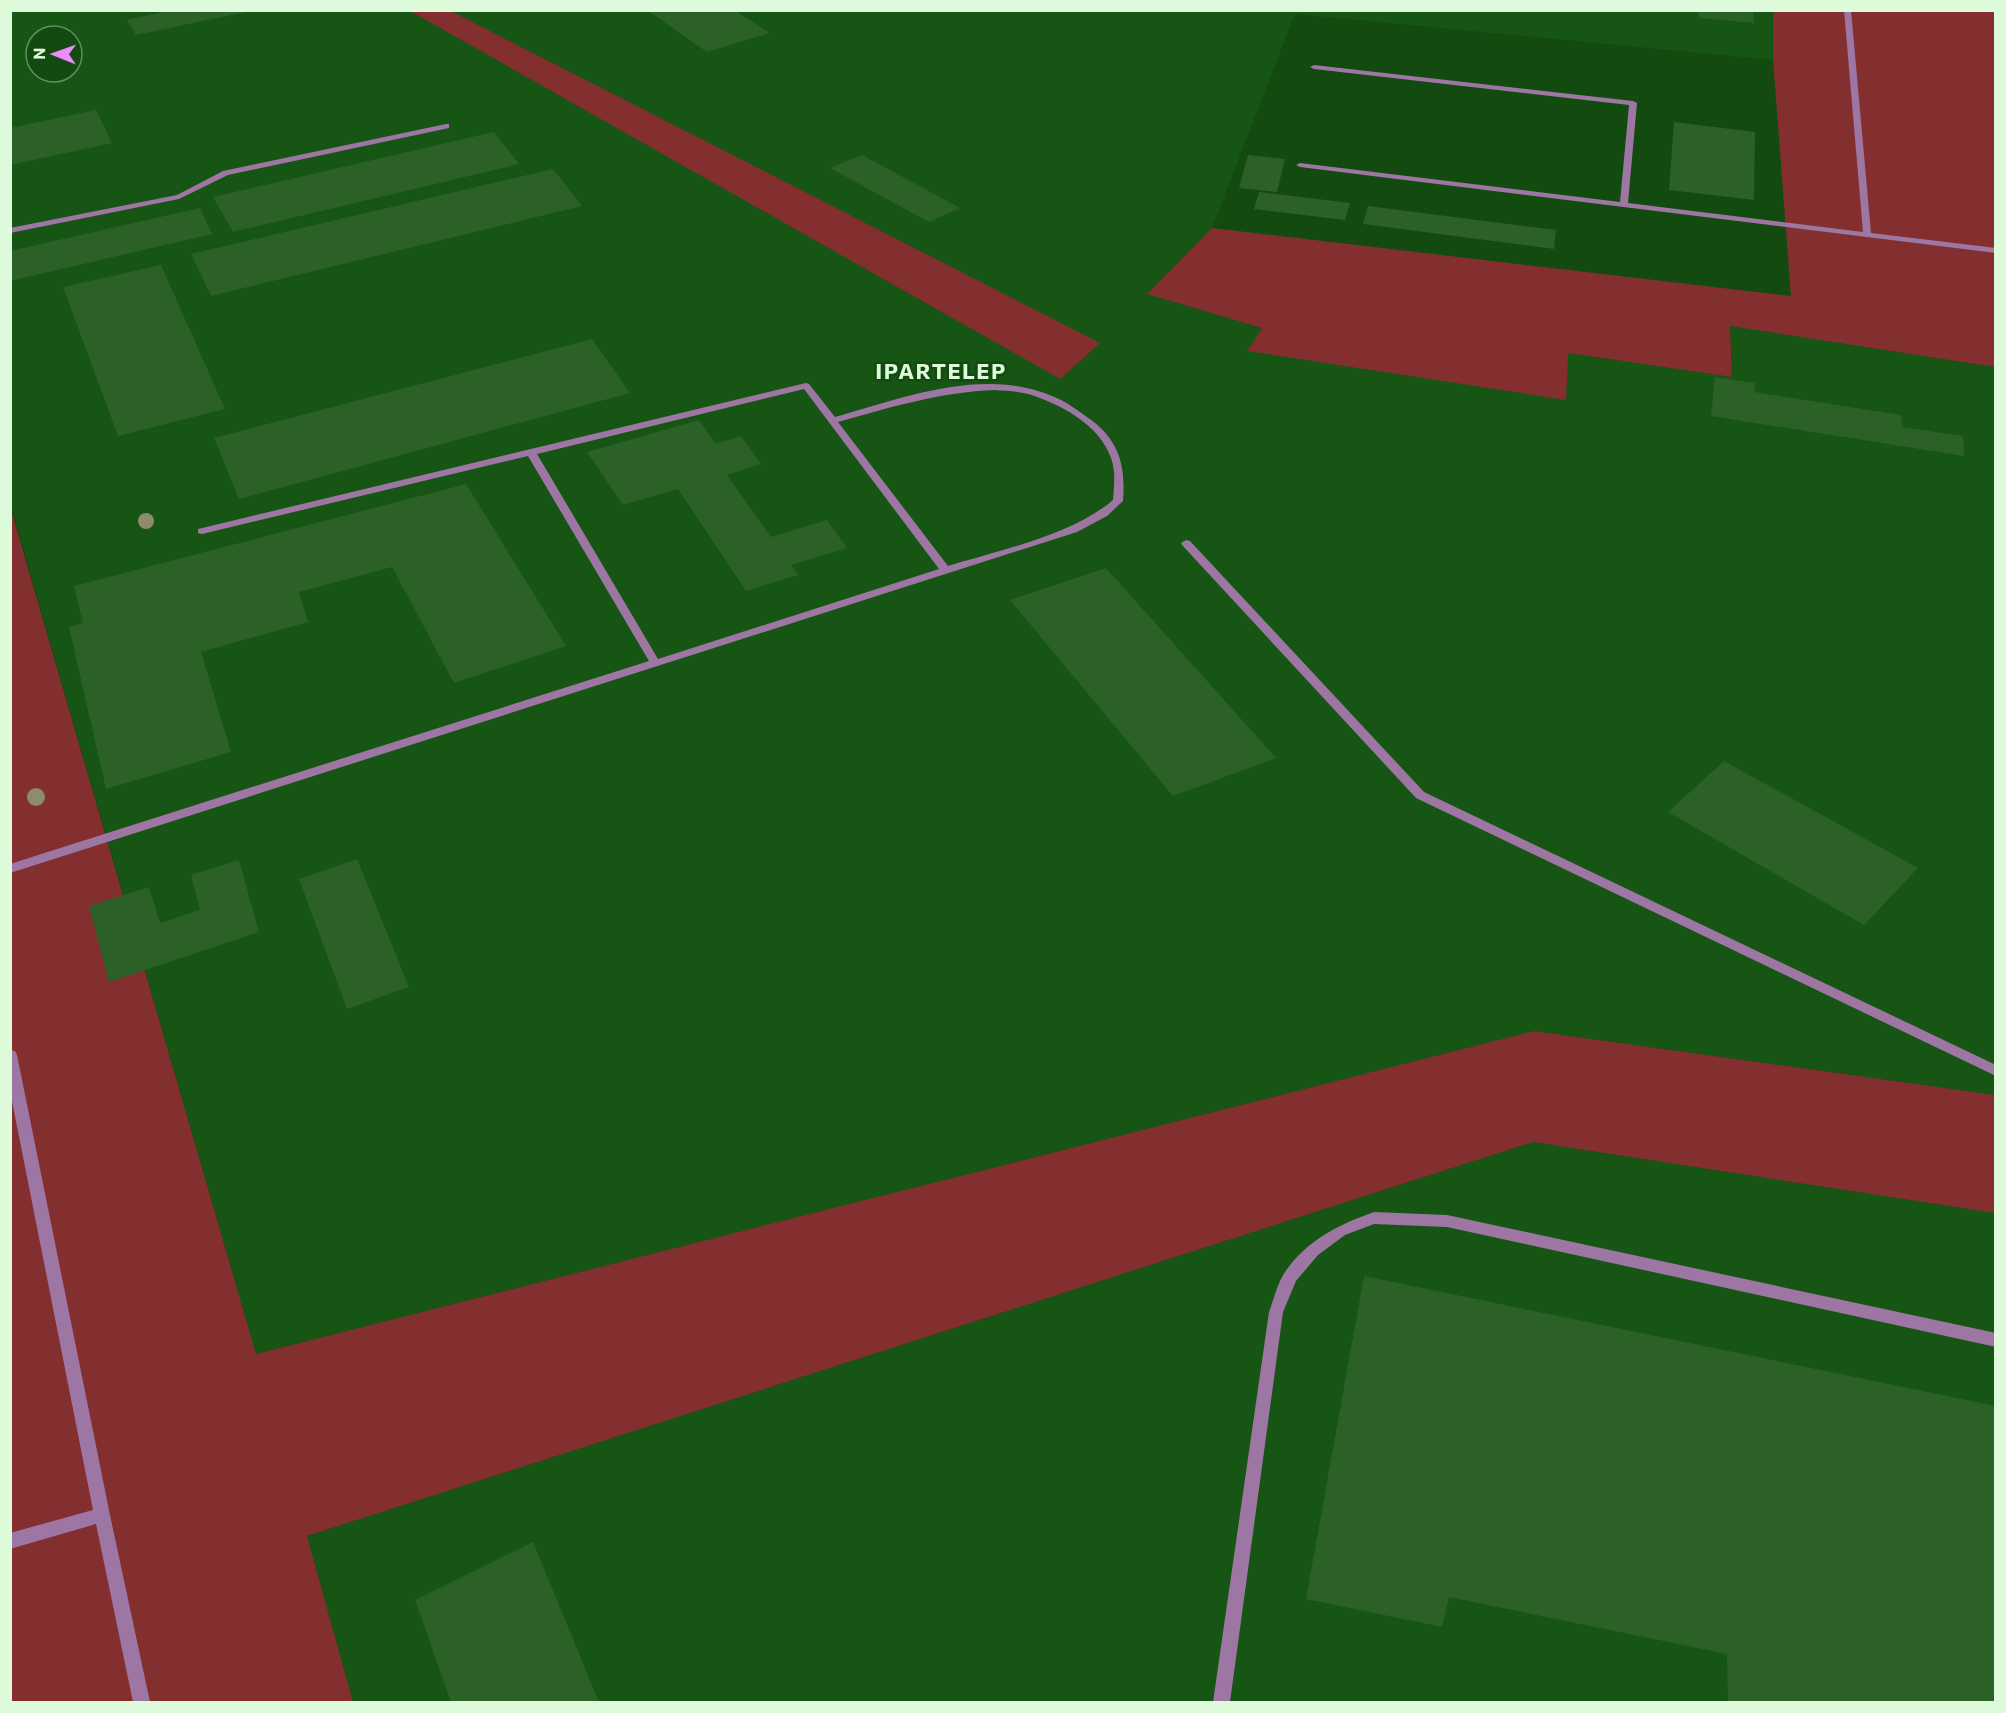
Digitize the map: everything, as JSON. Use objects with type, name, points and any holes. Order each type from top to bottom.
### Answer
[{"type":"street","points":[[1847,10],[1867,234]]},
{"type":"street","points":[[1314,67],[1633,103],[1624,204]]},
{"type":"street","points":[[10,231],[179,197],[226,173],[446,126]]},
{"type":"street","points":[[1300,165],[1995,251]]},
{"type":"street","points":[[202,531],[806,386],[946,571]]},
{"type":"street","points":[[10,869],[1073,531],[1103,514],[1119,501],[1121,475],[1115,449],[1075,411],[1026,390],[1002,387],[949,388],[832,421]]},
{"type":"street","points":[[531,452],[656,664]]},
{"type":"street","points":[[1186,543],[1420,795],[1995,1071]]},
{"type":"street","points":[[10,1055],[102,1515],[142,1702]]},
{"type":"street","points":[[1221,1702],[1276,1312],[1290,1277],[1313,1251],[1340,1231],[1374,1218],[1447,1221],[1995,1340]]},
{"type":"street","points":[[10,1541],[102,1515]]},
{"type":"shaded area","points":[[11,11],[410,11],[1060,379],[1099,343],[451,11],[1773,11],[1773,60],[1295,14],[1212,228],[1147,294],[1263,328],[1247,350],[1566,399],[1567,353],[1732,377],[1730,326],[1995,367],[1995,1095],[1534,1031],[256,1354],[11,506]]},
{"type":"shaded area","points":[[410,11],[451,11],[1100,343],[1060,379]]},
{"type":"shaded area","points":[[1773,11],[1995,11],[1995,367],[1730,326],[1732,377],[1568,353],[1566,400],[1247,351],[1262,328],[1147,294],[1212,228],[1791,296],[1773,60]]},
{"type":"shaded area","points":[[10,506],[256,1354],[1534,1031],[1995,1095],[1995,1213],[1533,1142],[307,1536],[353,1702],[11,1702]]},
{"type":"shaded area","points":[[1533,1142],[1995,1213],[1995,1702],[353,1702],[307,1536]]},
{"type":"building","points":[[172,10],[246,10],[246,12],[136,35],[127,20]]},
{"type":"building","points":[[647,10],[734,10],[770,33],[707,52]]},
{"type":"building","points":[[1699,10],[1753,10],[1754,23],[1699,18]]},
{"type":"building","points":[[96,110],[112,143],[10,165],[10,128]]},
{"type":"building","points":[[1674,122],[1755,132],[1754,200],[1669,190]]},
{"type":"building","points":[[494,132],[519,164],[233,232],[213,197]]},
{"type":"building","points":[[862,155],[960,208],[929,222],[830,168]]},
{"type":"building","points":[[1248,155],[1285,159],[1277,192],[1239,188]]},
{"type":"building","points":[[553,169],[582,206],[211,296],[191,254]]},
{"type":"building","points":[[1259,192],[1350,203],[1345,220],[1254,209]]},
{"type":"building","points":[[1368,206],[1556,230],[1554,249],[1363,224]]},
{"type":"building","points":[[200,208],[212,234],[10,281],[10,251]]},
{"type":"building","points":[[161,265],[225,409],[118,436],[63,287]]},
{"type":"building","points":[[592,339],[630,393],[239,499],[214,438]]},
{"type":"building","points":[[1715,377],[1755,383],[1754,392],[1901,415],[1902,427],[1963,436],[1964,456],[1711,416]]},
{"type":"building","points":[[699,420],[716,444],[741,436],[761,464],[727,475],[771,537],[827,520],[847,548],[791,565],[798,575],[746,591],[678,489],[623,505],[587,452]]},
{"type":"building","points":[[466,484],[566,646],[454,683],[392,567],[299,592],[308,622],[201,652],[231,752],[106,789],[69,627],[83,623],[74,586]]},
{"type":"building","points":[[1106,568],[1276,758],[1173,796],[1010,600]]},
{"type":"building","points":[[1724,761],[1918,868],[1864,925],[1668,812]]},
{"type":"building","points":[[357,859],[409,987],[347,1009],[299,879]]},
{"type":"building","points":[[239,860],[259,932],[109,982],[89,906],[149,887],[160,923],[200,910],[191,875]]},
{"type":"building","points":[[1364,1276],[1996,1406],[1996,1702],[1728,1702],[1727,1654],[1449,1597],[1442,1627],[1306,1599]]},
{"type":"building","points":[[533,1542],[599,1702],[451,1702],[415,1600]]},
{"type":"district","name":"IPARTELEP","points":[[941,371]]}]
